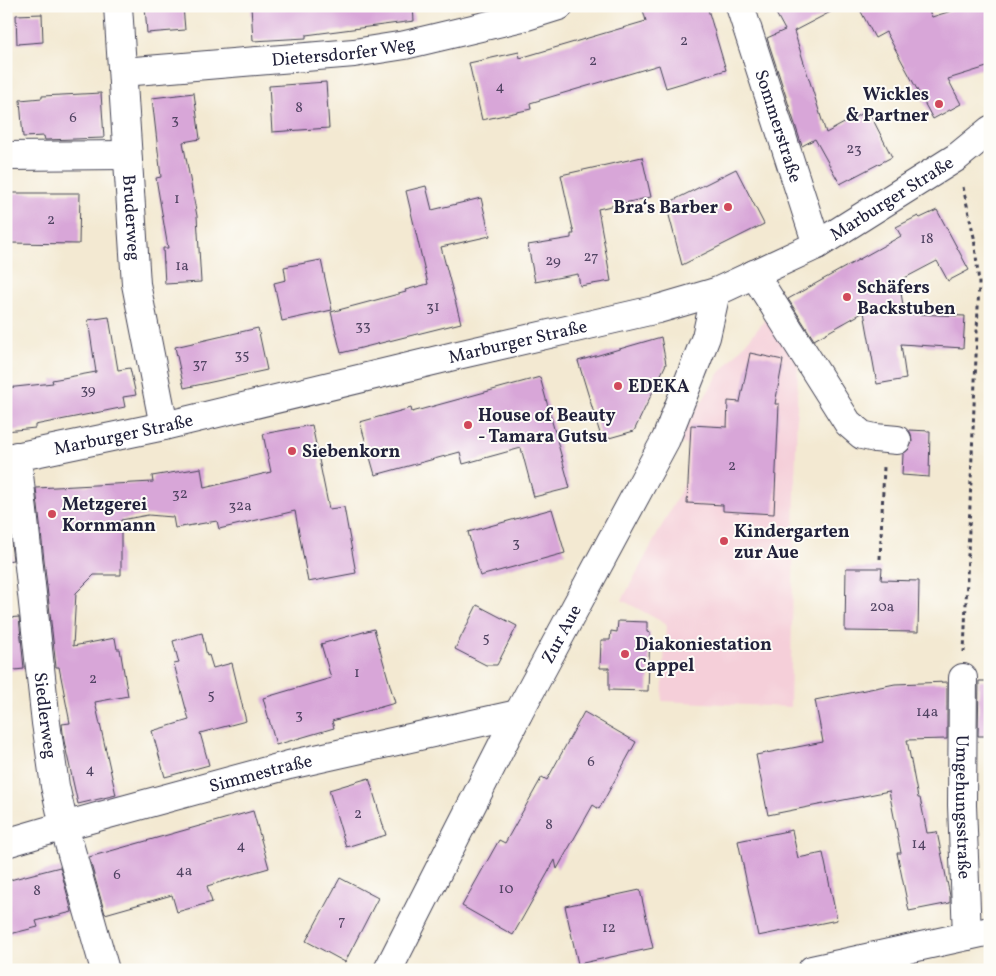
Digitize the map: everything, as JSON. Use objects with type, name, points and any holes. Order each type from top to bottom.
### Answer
[{"type":"street","name":"Bruderweg","points":[[118,6],[136,284],[164,426]]},
{"type":"street","name":"Dietersdorfer Weg","points":[[123,72],[363,52],[405,46],[527,16],[559,6]]},
{"type":"street","name":"Sommerstraße","points":[[740,6],[817,245]]},
{"type":"street","name":"Marburger Straße","points":[[12,457],[164,426],[658,309],[716,292],[817,245],[957,158],[990,130]]},
{"type":"street","points":[[6,156],[127,155]]},
{"type":"street","points":[[754,274],[848,423],[862,435],[891,440]]},
{"type":"street","name":"Zur Aue","points":[[388,970],[518,714],[666,439],[706,337],[716,292]]},
{"type":"street","name":"Siedlerweg","points":[[12,457],[55,786],[64,826],[105,970]]},
{"type":"street","name":"Umgehungsstraße","points":[[812,970],[978,933],[962,805],[962,678]]},
{"type":"street","name":"Simmestraße","points":[[6,843],[289,765],[518,714]]},
{"type":"path","points":[[957,158],[974,237],[979,283],[962,678]]},
{"type":"path","points":[[880,559],[891,440]]},
{"type":"shaded area","name":"Kindergarten zur Aue","points":[[768,317],[798,365],[790,707],[662,701],[666,624],[622,600],[686,481],[688,446],[677,441],[719,374]]},
{"type":"building","points":[[145,6],[183,6],[185,30],[147,33]]},
{"type":"building","points":[[251,6],[413,6],[414,21],[306,35],[306,38],[253,41]]},
{"type":"building","points":[[642,6],[707,6],[726,70],[666,88],[659,65],[530,103],[531,109],[482,120],[469,63],[519,52],[520,58],[646,21]]},
{"type":"building","points":[[772,6],[842,6],[794,31],[826,133],[868,110],[892,157],[840,184],[815,139],[802,146],[767,38],[785,30]]},
{"type":"building","points":[[858,6],[926,6],[932,17],[967,6],[990,6],[990,66],[948,79],[961,104],[933,119],[886,32],[875,38]]},
{"type":"building","points":[[42,14],[43,42],[17,44],[16,15]]},
{"type":"building","points":[[326,82],[329,128],[272,132],[269,86]]},
{"type":"building","points":[[101,93],[104,138],[45,140],[44,136],[23,137],[20,100],[42,98],[42,96]]},
{"type":"building","points":[[194,93],[200,139],[183,142],[197,216],[201,282],[165,284],[163,248],[168,248],[156,178],[161,177],[152,98]]},
{"type":"building","points":[[642,157],[651,197],[598,209],[611,281],[580,286],[578,274],[535,282],[528,245],[571,238],[571,234],[574,234],[561,175]]},
{"type":"building","points":[[736,169],[764,224],[682,265],[666,204]]},
{"type":"building","points":[[426,186],[432,210],[481,198],[490,236],[441,247],[461,323],[341,353],[331,312],[406,292],[405,290],[428,284],[406,191]]},
{"type":"building","points":[[8,193],[80,193],[79,244],[8,243],[6,198],[9,198]]},
{"type":"building","points":[[937,210],[969,270],[948,281],[937,261],[899,281],[903,305],[889,313],[965,316],[963,348],[901,344],[906,379],[877,384],[864,312],[814,340],[788,299],[901,236],[896,227],[918,216],[920,218]]},
{"type":"building","points":[[321,260],[332,310],[282,321],[274,283],[286,280],[284,267]]},
{"type":"building","points":[[109,317],[118,370],[130,368],[136,395],[123,397],[125,407],[35,425],[35,428],[6,431],[6,388],[53,383],[52,380],[96,372],[88,320]]},
{"type":"building","points":[[258,328],[267,370],[184,388],[175,347]]},
{"type":"building","name":"EDEKA","points":[[661,337],[666,364],[634,431],[602,440],[578,361]]},
{"type":"building","points":[[750,353],[783,360],[775,404],[779,404],[774,514],[723,511],[723,505],[687,503],[691,425],[727,427],[728,401],[740,402]]},
{"type":"building","points":[[540,377],[570,488],[534,497],[521,448],[463,464],[460,452],[375,475],[360,422],[411,408],[412,412]]},
{"type":"building","points":[[312,425],[329,509],[344,507],[356,573],[308,582],[295,511],[219,529],[217,521],[175,528],[173,517],[148,515],[121,520],[121,575],[94,575],[76,593],[73,646],[115,638],[117,649],[120,649],[128,696],[95,702],[116,795],[78,804],[64,741],[62,724],[70,723],[59,667],[56,667],[36,488],[153,482],[152,476],[201,468],[204,488],[271,472],[263,434]]},
{"type":"building","points":[[909,430],[930,431],[929,477],[902,475],[903,454],[909,449],[912,442]]},
{"type":"building","points":[[6,502],[13,560],[6,561]]},
{"type":"building","points":[[552,509],[565,553],[480,576],[468,532]]},
{"type":"building","points":[[846,568],[882,568],[881,580],[919,581],[918,632],[845,631]]},
{"type":"building","points":[[477,605],[517,626],[497,665],[486,665],[455,649]]},
{"type":"building","points":[[19,617],[24,669],[6,671],[6,618]]},
{"type":"building","name":"Diakoniestation Cappel","points":[[618,621],[647,622],[647,632],[650,633],[648,691],[609,690],[609,668],[600,668],[601,640],[610,640],[611,631],[617,632]]},
{"type":"building","points":[[374,629],[395,703],[332,721],[334,728],[276,745],[263,698],[331,678],[321,644]]},
{"type":"building","points":[[202,633],[207,656],[209,655],[213,668],[232,663],[246,721],[200,733],[209,765],[165,777],[152,731],[189,720],[174,664],[179,663],[173,641]]},
{"type":"building","points":[[979,681],[990,681],[990,736],[978,736]]},
{"type":"building","points":[[947,682],[947,739],[907,740],[927,833],[937,832],[950,903],[909,911],[897,853],[901,853],[889,791],[768,815],[756,755],[823,742],[815,700],[895,684]]},
{"type":"building","points":[[584,712],[636,742],[599,809],[593,805],[557,869],[555,860],[513,935],[462,906],[499,840],[505,843],[542,777],[547,780]]},
{"type":"building","points":[[369,778],[386,835],[346,847],[329,790]]},
{"type":"building","points":[[253,811],[269,868],[207,886],[212,902],[177,912],[172,895],[105,914],[89,857]]},
{"type":"building","points":[[792,830],[798,858],[823,853],[837,920],[758,936],[738,841]]},
{"type":"building","points":[[60,867],[72,912],[36,921],[38,927],[6,935],[6,881]]},
{"type":"building","points":[[340,878],[378,898],[345,962],[306,941]]},
{"type":"building","points":[[640,890],[653,948],[578,964],[565,906]]},
{"type":"place","name":"Wickles & Partner","points":[[939,104]]},
{"type":"place","name":"Bra‘s Barber","points":[[728,207]]},
{"type":"place","name":"Schäfers Backstuben","points":[[847,297]]},
{"type":"place","name":"EDEKA","points":[[618,386]]},
{"type":"place","name":"House of Beauty - Tamara Gutsu","points":[[468,425]]},
{"type":"place","name":"Siebenkorn","points":[[292,451]]},
{"type":"place","name":"Metzgerei Kornmann","points":[[52,514]]},
{"type":"place","name":"Kindergarten zur Aue","points":[[724,541]]},
{"type":"place","name":"Diakoniestation Cappel","points":[[625,654]]}]
